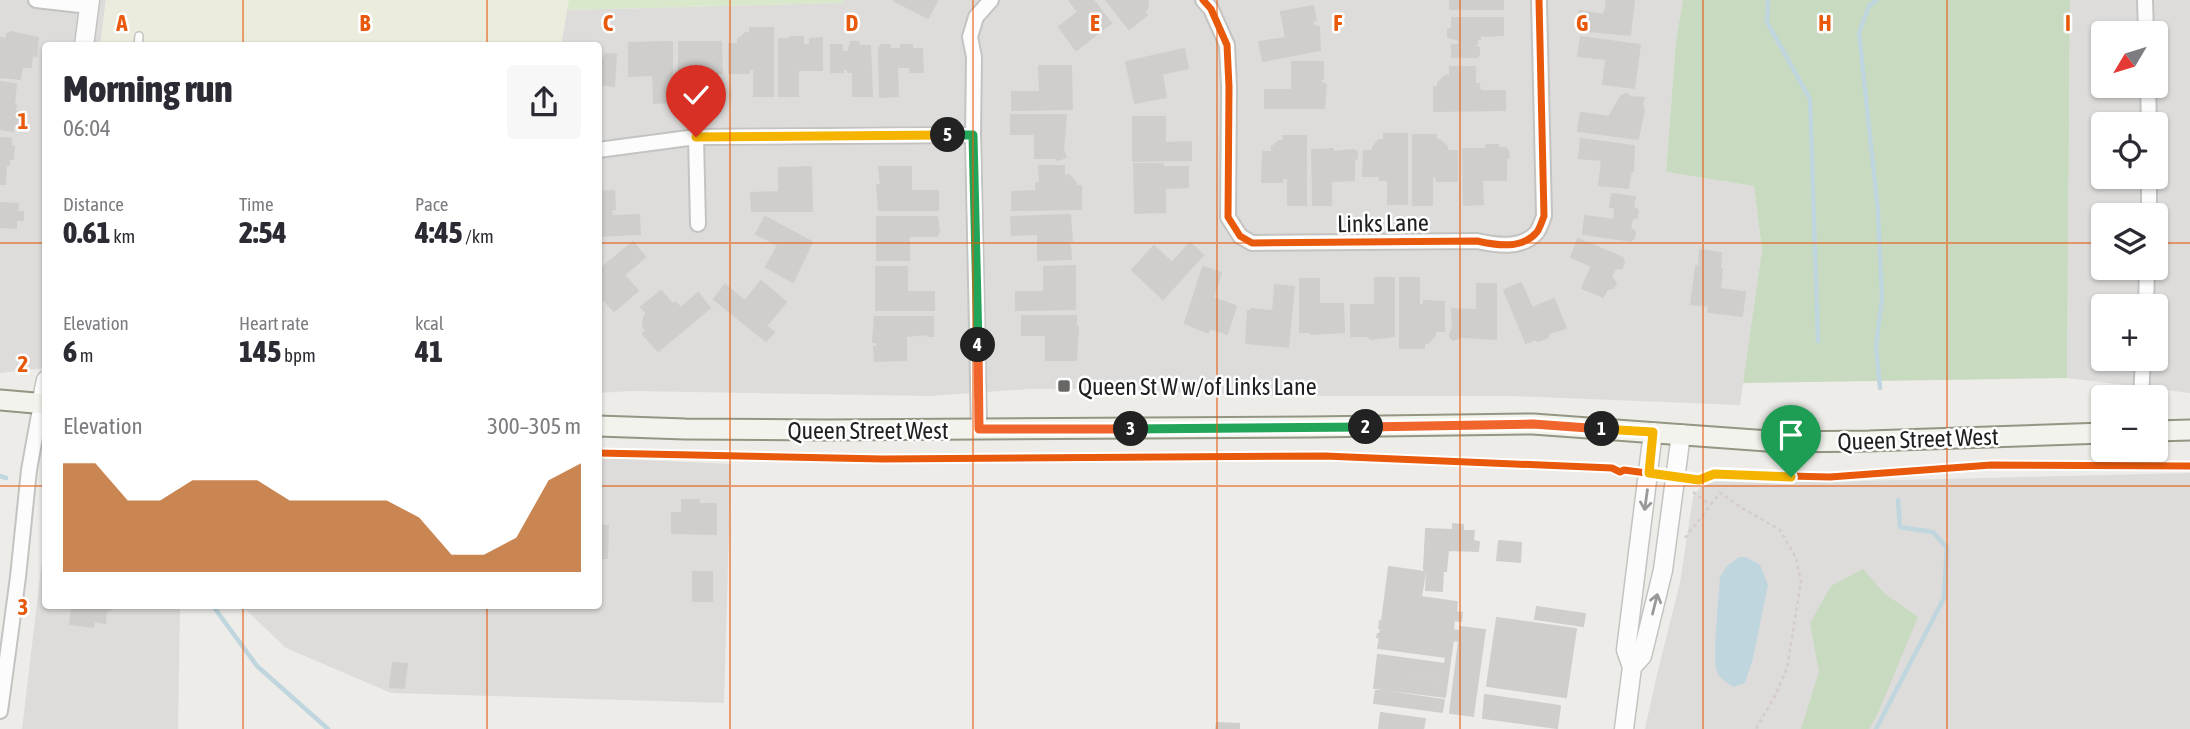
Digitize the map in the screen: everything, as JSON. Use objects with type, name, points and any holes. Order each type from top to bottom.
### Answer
[{"type":"main road","points":[[0,400],[42,404]]},
{"type":"main road","name":"Queen Street West","points":[[602,426],[698,430],[1310,428],[1533,424],[1782,442],[2091,433]]},
{"type":"main road","points":[[2168,431],[2190,430]]},
{"type":"street","points":[[36,0],[90,3],[85,42]]},
{"type":"street","points":[[979,429],[974,57],[970,37],[976,17],[991,0]]},
{"type":"street","name":"Links Lane","points":[[1203,0],[1227,45],[1228,217],[1240,236],[1252,243],[1477,241],[1501,246],[1521,242],[1536,233],[1544,216],[1539,0]]},
{"type":"street","points":[[2146,0],[2146,21]]},
{"type":"street","points":[[602,149],[696,137],[973,135]]},
{"type":"street","points":[[696,137],[698,224]]},
{"type":"street","points":[[0,711],[29,470],[42,409]]},
{"type":"street","points":[[1624,729],[1632,667],[1626,650],[1653,432]]},
{"type":"street","points":[[1632,667],[1642,656],[1663,570],[1681,434]]},
{"type":"lane","points":[[138,42],[139,36]]},
{"type":"path","points":[[1693,492],[1711,505]]},
{"type":"path","points":[[1685,539],[1720,493],[1780,530],[1796,558],[1801,582],[1787,668],[1756,729]]},
{"type":"shaded area","points":[[0,0],[106,0],[100,42],[42,42],[42,368],[0,373]]},
{"type":"shaded area","points":[[106,0],[569,0],[562,42],[101,42]]},
{"type":"shaded area","points":[[843,0],[1683,0],[1676,40],[1666,172],[1754,186],[1762,250],[1740,405],[1509,396],[1286,396],[1087,389],[1029,389],[931,396],[632,391],[602,393],[602,42],[562,42],[567,10],[841,3]]},
{"type":"shaded area","points":[[2070,0],[2190,0],[2190,393],[2168,390],[2168,385],[2124,385],[2067,378]]},
{"type":"shaded area","points":[[602,458],[731,464],[724,703],[391,693],[286,648],[245,609],[602,609]]},
{"type":"shaded area","points":[[2190,473],[2190,729],[1645,729],[1680,583],[1693,497],[1704,482],[1719,478],[1818,482]]},
{"type":"shaded area","points":[[42,560],[42,609],[180,609],[178,729],[22,729]]},
{"type":"green space","points":[[569,0],[843,0],[842,3],[567,10]]},
{"type":"green space","points":[[1683,0],[2070,0],[2067,378],[1743,383],[1762,250],[1754,186],[1666,172],[1676,40]]},
{"type":"green space","points":[[1863,569],[1885,594],[1918,617],[1869,729],[1801,729],[1819,672],[1810,623],[1831,586]]},
{"type":"water","points":[[1739,557],[1746,557],[1760,565],[1768,585],[1745,683],[1733,687],[1717,672],[1715,641],[1720,577],[1727,566]]},
{"type":"building","points":[[893,0],[934,0],[937,1],[928,18]]},
{"type":"building","points":[[1069,0],[1093,0],[1111,23],[1076,50],[1059,27],[1078,12]]},
{"type":"building","points":[[1106,0],[1148,0],[1147,9],[1144,11],[1147,15],[1129,29]]},
{"type":"building","points":[[1450,0],[1503,0],[1503,9],[1450,9]]},
{"type":"building","points":[[1606,0],[1634,0],[1630,35],[1578,30],[1580,11],[1604,15],[1605,10],[1607,11]]},
{"type":"building","points":[[1313,6],[1316,20],[1312,21],[1313,26],[1319,27],[1320,50],[1263,61],[1259,42],[1286,38],[1281,12]]},
{"type":"building","points":[[1452,18],[1503,18],[1503,35],[1480,35],[1480,39],[1472,39],[1477,40],[1477,44],[1472,45],[1479,48],[1477,57],[1452,57],[1452,45],[1459,45],[1459,40],[1448,37]]},
{"type":"building","points":[[750,28],[773,28],[773,96],[754,96],[754,69],[749,69],[749,73],[729,73],[729,44],[738,44],[738,39],[750,33]]},
{"type":"building","points":[[11,32],[38,38],[36,56],[32,55],[31,67],[22,67],[20,79],[0,77],[0,38],[7,39],[7,34]]},
{"type":"building","points":[[803,37],[803,45],[810,45],[810,39],[822,38],[822,70],[798,70],[798,96],[779,96],[779,39]]},
{"type":"building","points":[[1581,37],[1640,45],[1634,88],[1603,84],[1607,54],[1605,59],[1578,56]]},
{"type":"building","points":[[672,42],[672,102],[654,103],[653,75],[629,76],[629,43]]},
{"type":"building","points":[[679,42],[721,42],[722,73],[698,73],[698,100],[679,100]]},
{"type":"building","points":[[851,42],[870,46],[872,96],[853,96],[853,72],[848,72],[848,69],[831,72],[831,45],[842,45],[842,52],[848,52]]},
{"type":"building","points":[[881,45],[890,45],[890,49],[912,45],[912,49],[922,49],[923,72],[910,72],[910,67],[897,67],[898,96],[880,97]]},
{"type":"building","points":[[1184,49],[1188,68],[1162,74],[1166,97],[1135,103],[1126,62]]},
{"type":"building","points":[[606,54],[616,55],[614,86],[602,84],[603,60]]},
{"type":"building","points":[[1292,62],[1323,62],[1321,82],[1326,85],[1324,108],[1265,108],[1265,90],[1292,90]]},
{"type":"building","points":[[1039,66],[1071,66],[1072,109],[1012,110],[1012,92],[1040,92]]},
{"type":"building","points":[[1450,67],[1475,67],[1475,84],[1479,84],[1480,91],[1505,91],[1505,110],[1434,111],[1434,87],[1438,87],[1438,83],[1446,75],[1450,76]]},
{"type":"building","points":[[0,82],[16,84],[14,105],[15,111],[19,112],[13,131],[0,129]]},
{"type":"building","points":[[1627,94],[1630,97],[1644,98],[1638,139],[1578,131],[1581,113],[1609,117],[1621,96]]},
{"type":"building","points":[[1011,115],[1066,115],[1063,150],[1066,157],[1058,160],[1035,158],[1035,134],[1011,134]]},
{"type":"building","points":[[1133,117],[1165,117],[1165,143],[1191,142],[1191,160],[1133,161]]},
{"type":"building","points":[[1384,134],[1407,134],[1407,204],[1388,204],[1388,180],[1380,180],[1380,176],[1363,176],[1364,151],[1373,151],[1379,140],[1384,140]]},
{"type":"building","points":[[1413,135],[1436,135],[1436,140],[1440,140],[1447,147],[1447,151],[1457,151],[1457,181],[1437,181],[1437,177],[1432,176],[1432,205],[1413,205]]},
{"type":"building","points":[[1283,136],[1306,136],[1306,205],[1288,205],[1288,178],[1282,178],[1282,182],[1262,182],[1263,152],[1272,152],[1272,147],[1279,141],[1284,141]]},
{"type":"building","points":[[0,138],[11,139],[11,146],[14,147],[13,159],[9,159],[9,165],[6,165],[5,184],[0,184]]},
{"type":"building","points":[[1581,139],[1634,146],[1633,171],[1628,188],[1599,185],[1602,160],[1579,158]]},
{"type":"building","points":[[1486,145],[1498,145],[1498,148],[1506,148],[1508,151],[1506,180],[1482,180],[1483,204],[1464,205],[1463,149],[1486,149]]},
{"type":"building","points":[[1333,149],[1333,152],[1357,152],[1357,158],[1354,160],[1354,180],[1331,181],[1331,205],[1313,205],[1312,150]]},
{"type":"building","points":[[1134,164],[1188,167],[1188,187],[1165,188],[1165,212],[1135,213]]},
{"type":"building","points":[[1039,166],[1064,166],[1064,176],[1069,175],[1076,186],[1081,186],[1081,209],[1012,210],[1012,192],[1036,191],[1036,183],[1040,183]]},
{"type":"building","points":[[811,167],[812,211],[752,211],[751,193],[779,192],[779,168]]},
{"type":"building","points":[[879,167],[911,167],[911,191],[938,191],[938,210],[879,210]]},
{"type":"building","points":[[614,191],[615,209],[611,209],[612,216],[639,215],[640,234],[602,236],[602,192]]},
{"type":"building","points":[[1612,194],[1635,197],[1633,207],[1638,210],[1637,217],[1632,219],[1630,228],[1635,232],[1631,241],[1583,234],[1585,216],[1614,220],[1615,207],[1610,207]]},
{"type":"building","points":[[0,203],[18,204],[17,212],[23,212],[23,220],[16,220],[16,228],[0,227]]},
{"type":"building","points":[[1070,215],[1072,241],[1068,241],[1068,245],[1071,259],[1038,260],[1038,234],[1012,235],[1011,217]]},
{"type":"building","points":[[765,217],[812,242],[793,282],[766,267],[778,245],[756,234]]},
{"type":"building","points":[[877,217],[937,217],[939,231],[937,236],[909,236],[909,260],[877,260]]},
{"type":"building","points":[[1578,239],[1623,258],[1622,268],[1615,269],[1611,277],[1616,283],[1613,288],[1607,289],[1603,297],[1582,288],[1592,266],[1571,257]]},
{"type":"building","points":[[633,242],[645,257],[624,275],[638,291],[614,311],[602,298],[602,268]]},
{"type":"building","points":[[1190,243],[1203,255],[1163,299],[1132,270],[1154,246],[1172,263]]},
{"type":"building","points":[[1700,250],[1721,253],[1720,289],[1745,292],[1742,316],[1708,312],[1709,306],[1691,304]]},
{"type":"building","points":[[1075,266],[1075,309],[1016,310],[1016,292],[1044,292],[1044,267]]},
{"type":"building","points":[[876,267],[907,267],[907,292],[934,292],[934,310],[876,310]]},
{"type":"building","points":[[1203,267],[1221,273],[1213,298],[1236,306],[1227,334],[1210,328],[1208,333],[1185,323]]},
{"type":"building","points":[[1375,278],[1394,278],[1394,336],[1371,339],[1368,336],[1351,336],[1351,305],[1375,305]]},
{"type":"building","points":[[1400,278],[1419,278],[1419,305],[1424,305],[1424,301],[1444,302],[1444,331],[1435,331],[1428,343],[1424,343],[1424,348],[1400,348]]},
{"type":"building","points":[[1300,279],[1319,279],[1319,304],[1343,304],[1344,332],[1300,332]]},
{"type":"building","points":[[761,281],[786,302],[766,326],[774,332],[766,341],[714,299],[725,285],[745,301]]},
{"type":"building","points":[[1521,283],[1532,308],[1554,299],[1566,328],[1549,333],[1548,337],[1538,341],[1536,339],[1526,343],[1504,290]]},
{"type":"building","points":[[1477,284],[1496,284],[1496,339],[1461,337],[1453,340],[1450,337],[1453,329],[1452,309],[1477,310]]},
{"type":"building","points":[[1275,285],[1294,287],[1288,347],[1246,343],[1248,311],[1273,311]]},
{"type":"building","points":[[661,291],[673,305],[675,302],[681,308],[698,293],[710,308],[658,351],[643,334],[646,331],[643,327],[644,317],[647,314],[641,307]]},
{"type":"building","points":[[1022,316],[1076,316],[1076,360],[1046,360],[1046,335],[1022,335]]},
{"type":"building","points":[[875,317],[933,317],[933,336],[906,336],[906,360],[875,361]]},
{"type":"building","points":[[682,500],[699,500],[698,504],[716,504],[716,534],[672,533],[672,513],[682,513]]},
{"type":"building","points":[[1453,524],[1463,525],[1463,531],[1474,531],[1473,541],[1479,542],[1478,551],[1448,550],[1442,591],[1426,590],[1426,529],[1453,530]]},
{"type":"building","points":[[602,526],[608,526],[607,558],[602,558]]},
{"type":"building","points":[[1499,541],[1521,543],[1520,562],[1497,560]]},
{"type":"building","points":[[1389,567],[1425,572],[1421,597],[1457,602],[1456,612],[1462,613],[1461,621],[1454,620],[1453,630],[1460,631],[1460,627],[1485,630],[1473,716],[1450,713],[1459,641],[1453,640],[1445,697],[1374,688],[1376,673],[1443,680],[1376,671],[1378,655],[1445,664],[1446,657],[1378,648],[1380,638],[1377,637],[1380,634]]},
{"type":"building","points":[[693,572],[712,572],[712,601],[693,601]]},
{"type":"building","points":[[1537,607],[1585,614],[1583,626],[1535,619]]},
{"type":"building","points":[[72,609],[111,609],[106,612],[105,623],[94,621],[93,627],[70,624]]},
{"type":"building","points":[[1497,618],[1576,629],[1566,697],[1487,686]]},
{"type":"building","points":[[393,663],[407,664],[404,688],[390,687]]},
{"type":"building","points":[[1376,690],[1444,700],[1442,712],[1374,703]]},
{"type":"building","points":[[1485,695],[1560,706],[1557,728],[1483,718]]},
{"type":"building","points":[[1381,713],[1425,719],[1423,729],[1379,729]]},
{"type":"building","points":[[1217,723],[1239,724],[1239,729],[1216,729]]},
{"type":"waterway","points":[[1768,0],[1767,22],[1810,99],[1818,341]]},
{"type":"waterway","points":[[1877,0],[1869,6],[1859,33],[1878,211],[1882,298],[1876,346],[1880,388]]},
{"type":"waterway","points":[[0,476],[6,478]]},
{"type":"waterway","points":[[1876,729],[1944,598],[1947,548],[1933,532],[1900,527],[1898,500]]},
{"type":"waterway","points":[[215,609],[257,666],[328,729]]},
{"type":"cycle path","points":[[1203,0],[1211,9],[1227,45],[1228,217],[1240,236],[1252,243],[1477,241],[1508,245],[1531,238],[1544,216],[1539,0]]},
{"type":"cycle path","points":[[602,453],[883,459],[1325,456],[1612,468],[1620,472],[1624,470],[1699,480],[1714,474],[1830,477],[1991,465],[2190,466]]},
{"type":"place","name":"Queen St W w/of Links Lane","points":[[1064,386]]},
{"type":"route","points":[[696,137],[973,135],[979,429],[1533,424],[1653,432],[1649,473],[1699,480],[1714,474],[1791,477]]}]
